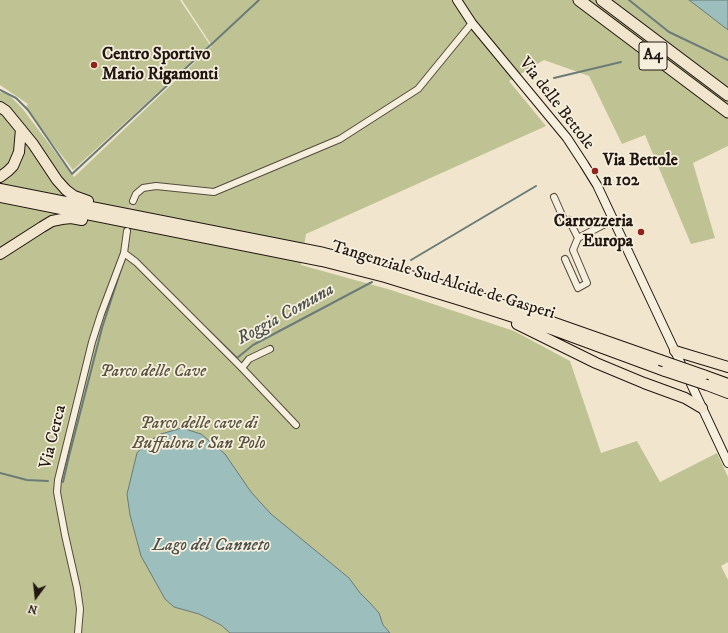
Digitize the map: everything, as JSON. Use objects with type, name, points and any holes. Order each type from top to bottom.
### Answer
[{"type":"highway","name":"A4","points":[[578,0],[728,112]]},
{"type":"highway","name":"A4","points":[[602,0],[728,94]]},
{"type":"highway","points":[[0,108],[6,111],[21,129],[57,180],[66,190],[74,196],[88,201],[132,211],[146,222]]},
{"type":"highway","points":[[0,177],[13,166],[16,160],[19,152],[21,129]]},
{"type":"highway","name":"Tangenziale Sud Alcide de Gasperi","points":[[0,189],[322,261],[385,277],[554,330],[728,393]]},
{"type":"highway","name":"Tangenziale Sud Alcide de Gasperi","points":[[0,198],[146,222],[324,254],[388,269],[527,313],[728,384]]},
{"type":"highway","points":[[0,254],[52,221],[71,218],[121,227],[146,222]]},
{"type":"highway","points":[[460,300],[475,311],[527,329],[596,363],[685,398],[702,408]]},
{"type":"highway","points":[[675,351],[728,367]]},
{"type":"main road","name":"Via delle Bettole","points":[[457,0],[472,23],[567,138],[597,185],[681,364]]},
{"type":"main road","points":[[691,384],[728,463]]},
{"type":"street","points":[[133,201],[136,194],[143,188],[156,186],[214,192],[340,140],[418,89],[472,23]]},
{"type":"street","points":[[554,197],[565,222],[569,220],[578,238]]},
{"type":"street","points":[[566,259],[578,288],[587,283],[573,250],[578,238],[613,220]]},
{"type":"street","name":"Via Cerca","points":[[78,633],[80,609],[59,503],[58,480],[96,328],[124,253],[127,231]]},
{"type":"street","points":[[124,253],[136,262],[242,368],[296,425]]},
{"type":"street","points":[[242,368],[249,359],[270,349]]},
{"type":"green space","name":"Centro Sportivo Mario Rigamonti","points":[[0,0],[180,0],[210,45],[73,170],[25,108],[28,104],[0,85]]},
{"type":"green space","name":"Parco delle cave di Buffalora e San Polo","points":[[182,0],[728,0],[728,146],[693,163],[715,238],[691,244],[645,135],[622,144],[589,76],[544,60],[509,81],[546,126],[306,234],[301,265],[391,290],[514,331],[570,361],[601,453],[637,441],[660,482],[717,453],[728,477],[728,562],[721,566],[728,580],[728,633],[0,633],[0,92],[7,93],[22,108],[74,177],[212,46]]},
{"type":"water","points":[[689,0],[728,0],[728,30],[706,13]]},
{"type":"water","name":"Lago del Canneto","points":[[182,428],[201,434],[225,454],[251,492],[271,514],[349,578],[360,593],[379,613],[383,625],[390,633],[230,633],[221,625],[199,614],[174,607],[165,599],[141,556],[130,515],[127,494],[137,453],[146,443],[161,434]]},
{"type":"waterway","name":"Roggia Comuna","points":[[0,90],[16,98],[28,110],[72,174],[259,0]]},
{"type":"waterway","name":"Roggia Comuna","points":[[629,0],[669,32],[728,60]]},
{"type":"waterway","name":"Roggia Comuna","points":[[554,78],[621,62]]},
{"type":"waterway","name":"Roggia Comuna","points":[[411,260],[536,186]]},
{"type":"waterway","name":"Roggia Comuna","points":[[63,482],[102,328],[124,260]]},
{"type":"waterway","name":"Roggia Comuna","points":[[207,329],[237,358],[253,345],[372,282]]},
{"type":"waterway","name":"Roggia Comuna","points":[[0,473],[27,480],[48,481]]},
{"type":"tunnel","points":[[130,217],[133,201]]},
{"type":"place","name":"Centro Sportivo Mario Rigamonti","points":[[94,65]]},
{"type":"place","name":"Via Bettole n 102","points":[[595,171]]},
{"type":"place","name":"Carrozzeria Europa","points":[[641,232]]},
{"type":"park label","name":"Parco delle Cave","points":[[153,372]]}]
